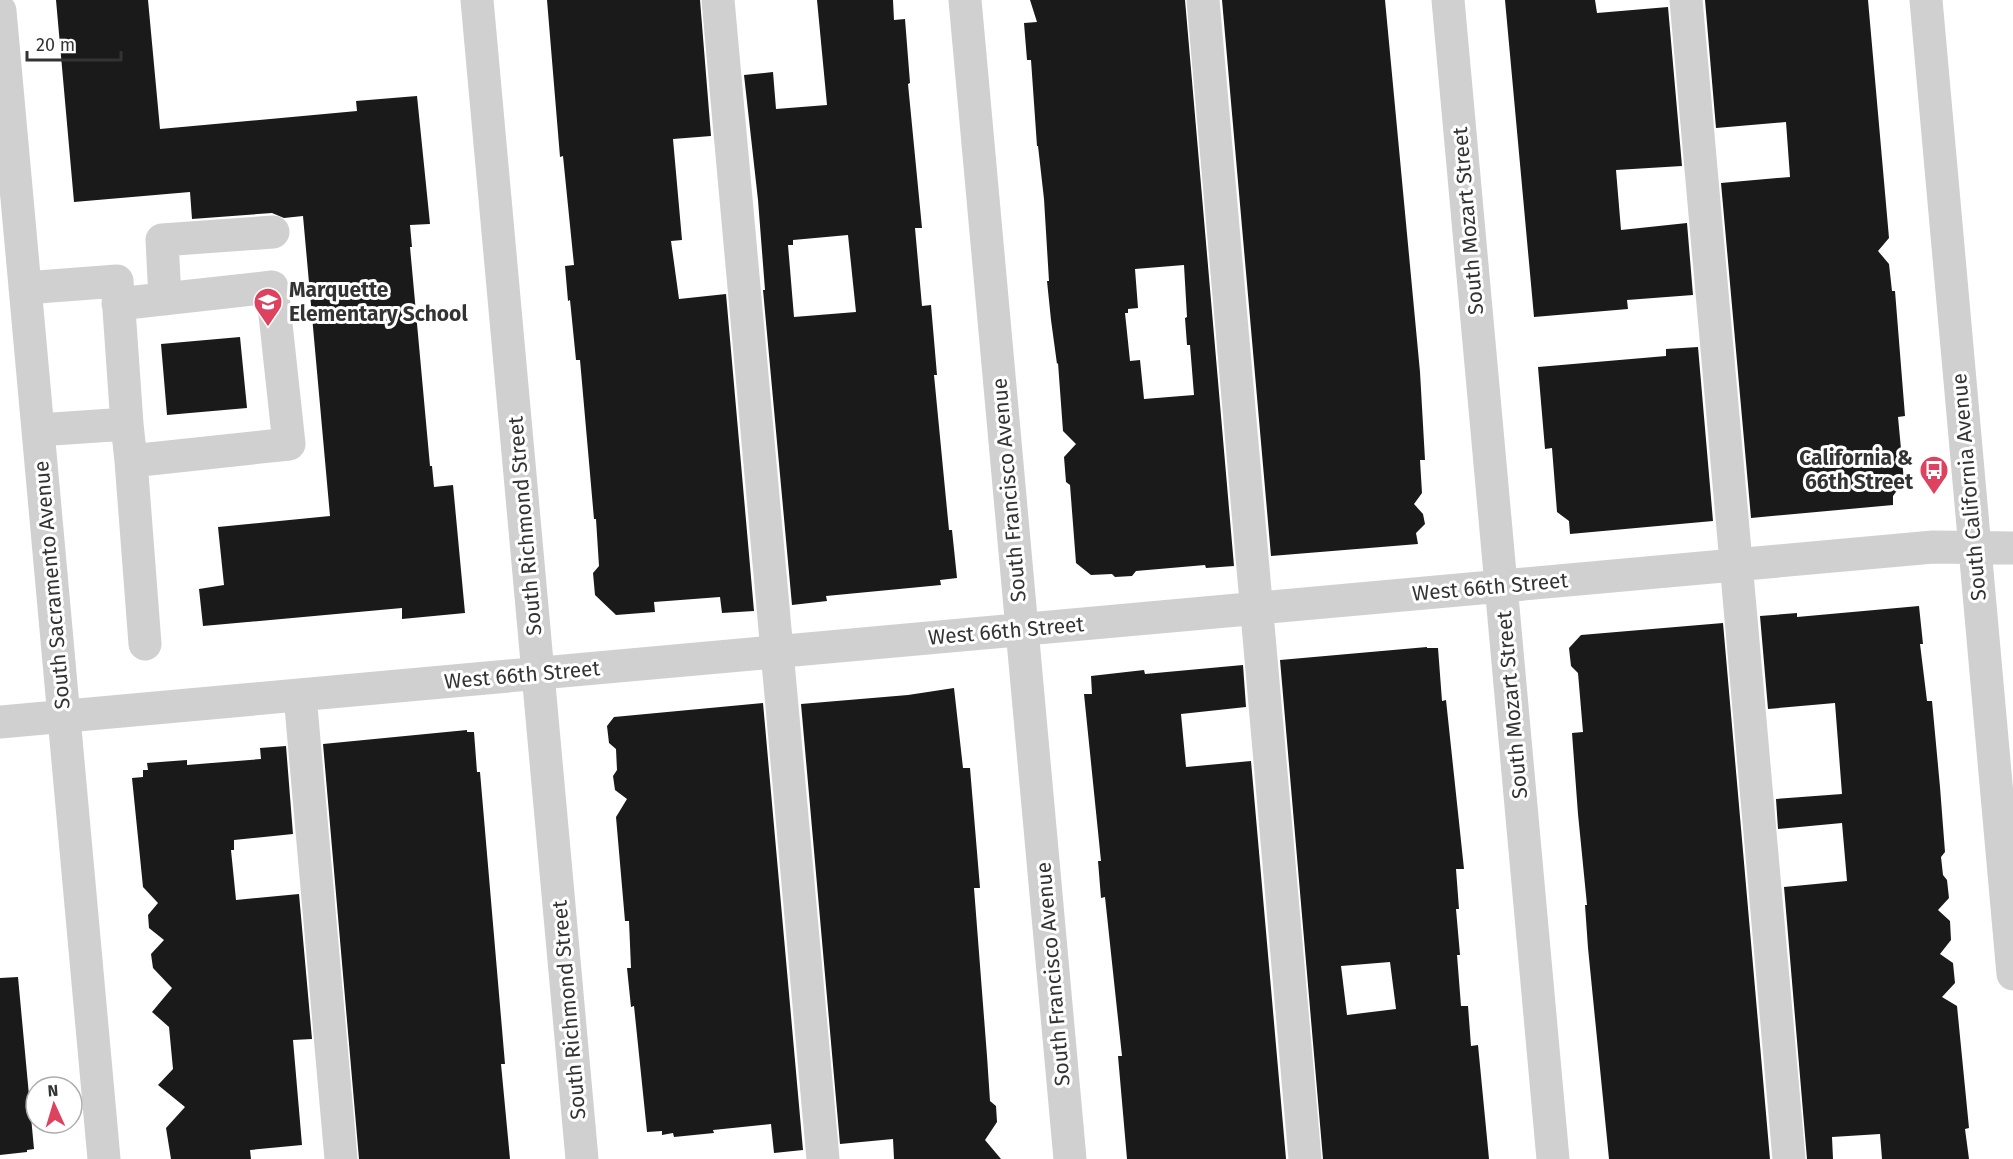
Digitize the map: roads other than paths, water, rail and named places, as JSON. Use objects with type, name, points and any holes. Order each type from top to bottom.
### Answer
[{"type":"street","name":"South Richmond Street","points":[[477,0],[582,1159]]},
{"type":"street","points":[[718,0],[823,1159]]},
{"type":"street","name":"South Francisco Avenue","points":[[965,0],[1070,1159]]},
{"type":"street","points":[[1203,0],[1305,1159]]},
{"type":"street","name":"South Mozart Street","points":[[1448,0],[1553,1159]]},
{"type":"street","points":[[1686,0],[1789,1159]]},
{"type":"street","name":"South California Avenue","points":[[1926,0],[2013,974]]},
{"type":"street","name":"South Sacramento Avenue","points":[[0,11],[104,1159]]},
{"type":"street","points":[[165,299],[162,240],[273,232]]},
{"type":"street","points":[[25,288],[117,281],[145,644]]},
{"type":"street","points":[[118,303],[272,287],[289,444],[130,461]]},
{"type":"street","points":[[38,430],[127,424]]},
{"type":"street","name":"West 66th Street","points":[[0,722],[1933,547],[2013,548]]},
{"type":"street","points":[[300,694],[341,1159]]},
{"type":"place","name":"Marquette Elementary School","points":[[268,328]]},
{"type":"place","name":"California & 66th Street","points":[[1934,496]]}]
